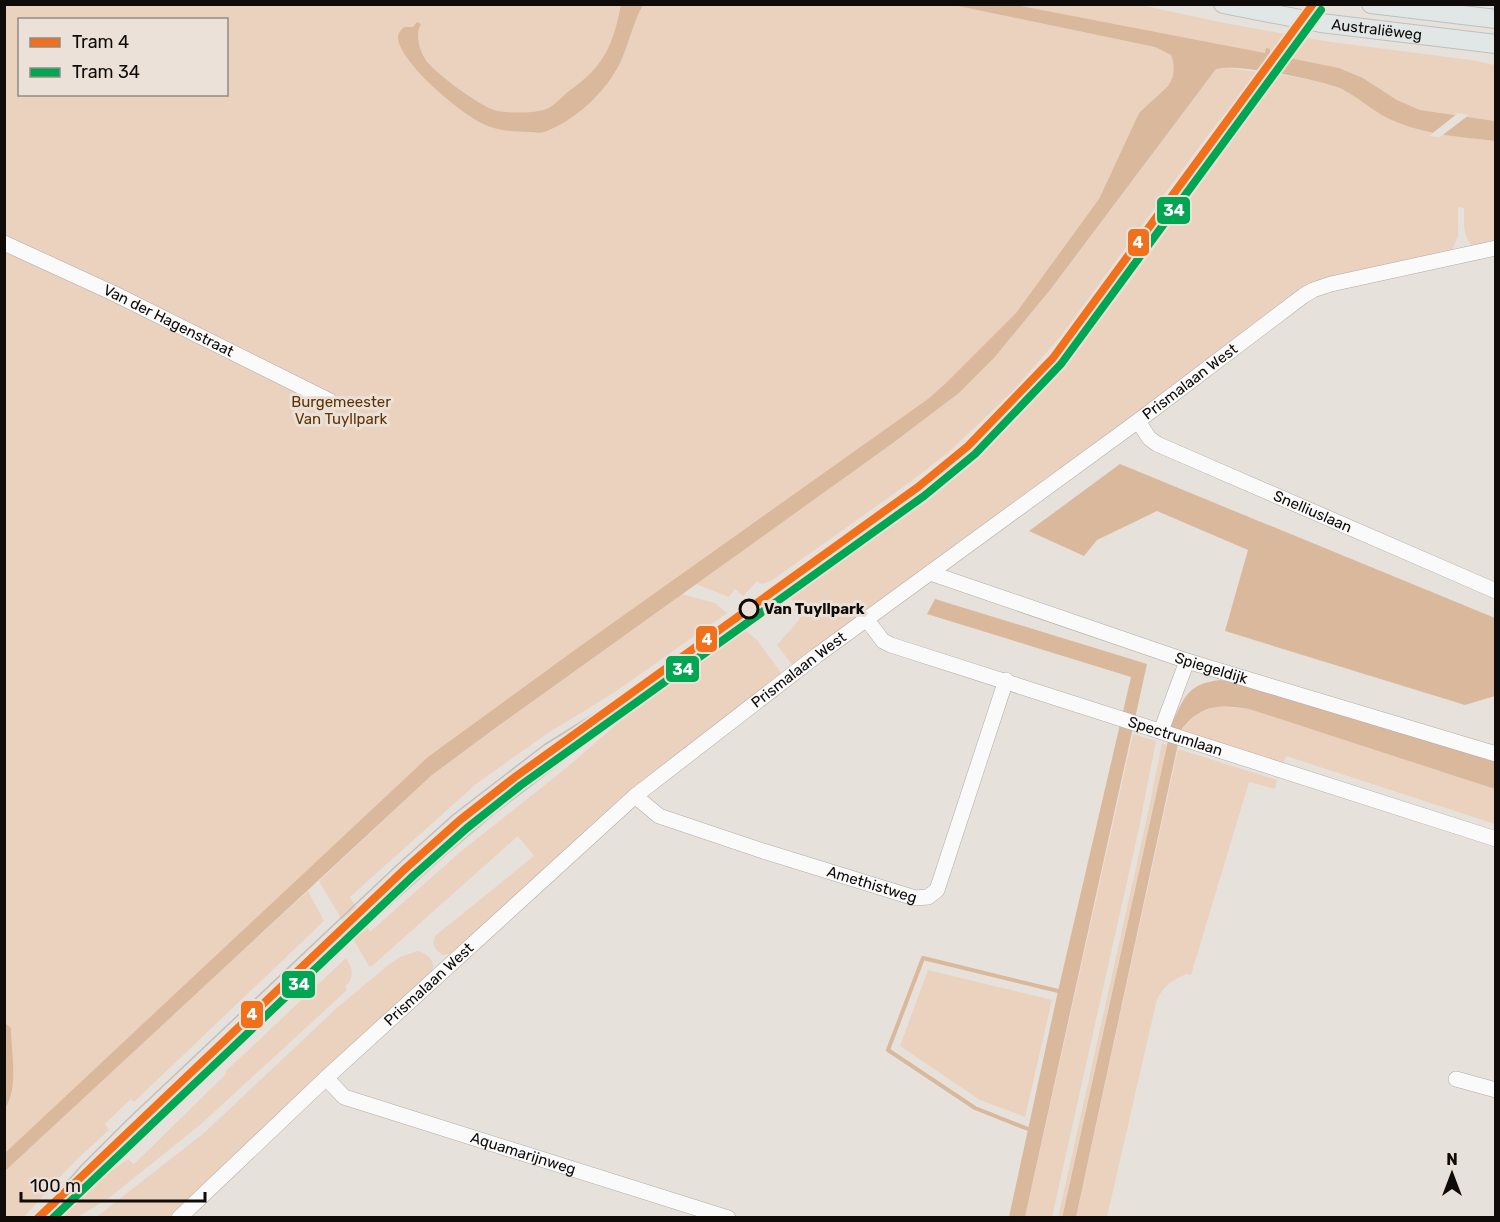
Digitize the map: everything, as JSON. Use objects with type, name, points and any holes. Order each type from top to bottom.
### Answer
[{"type":"main road","name":"Australiëweg","points":[[1223,4],[1321,23],[1496,44]]},
{"type":"main road","name":"Australiëweg","points":[[1371,4],[1496,19]]},
{"type":"main road","points":[[1401,9],[1428,4]]},
{"type":"main road","points":[[1422,36],[1444,47],[1496,56]]},
{"type":"street","name":"Van der Hagenstraat","points":[[4,243],[147,310],[330,401]]},
{"type":"street","name":"Prismalaan West","points":[[179,1218],[326,1078],[634,796],[930,573],[1313,290],[1496,248]]},
{"type":"street","name":"Snelliuslaan","points":[[1138,421],[1149,438],[1157,444],[1496,591]]},
{"type":"street","name":"Spiegeldijk","points":[[930,573],[1187,661],[1496,754]]},
{"type":"street","name":"Spectrumlaan","points":[[867,620],[883,641],[891,645],[1496,839]]},
{"type":"street","points":[[1161,731],[1187,661]]},
{"type":"street","name":"Amethistweg","points":[[634,796],[659,816],[862,882],[915,898],[927,897],[937,890],[1006,680]]},
{"type":"street","name":"Aquamarijnweg","points":[[326,1078],[344,1097],[728,1218]]},
{"type":"street","points":[[1456,1079],[1496,1090]]},
{"type":"green space","name":"Burgemeester Van Tuyllpark","points":[[4,5],[953,5],[1155,47],[1171,55],[1174,70],[1168,86],[1139,113],[1099,199],[1016,313],[939,394],[429,763],[212,979],[308,891],[324,921],[134,1102],[131,1099],[105,1124],[109,1130],[73,1163],[23,1218],[4,1217]]},
{"type":"green space","points":[[1016,5],[1141,5],[1224,23],[1331,42],[1495,65],[1495,121],[1420,110],[1397,100],[1363,78],[1339,68],[1270,54],[1270,49],[1265,53]]},
{"type":"green space","points":[[1221,67],[1258,72],[1205,139],[1061,336],[1011,393],[950,451],[771,581],[762,584],[757,581],[743,596],[735,589],[729,597],[696,584],[959,393],[994,358],[1050,290],[1216,69]]},
{"type":"green space","points":[[1276,74],[1317,81],[1340,88],[1395,122],[1419,130],[1495,141],[1495,241],[1473,246],[1465,233],[1464,208],[1458,207],[1458,236],[1452,250],[1323,278],[1308,285],[793,666],[777,645],[800,619],[790,605],[793,601],[790,599],[982,452],[1049,384],[1124,290],[1234,138]]},
{"type":"green space","points":[[682,594],[715,603],[727,613],[615,692],[545,735],[476,784],[350,897],[370,932],[459,853],[565,769],[625,717],[746,631],[757,640],[782,674],[620,798],[452,954],[442,955],[434,947],[435,936],[534,856],[518,836],[372,966],[369,966],[319,881],[432,775]]},
{"type":"green space","points":[[1219,706],[1249,709],[1495,789],[1495,824],[1286,756],[1283,763],[1181,730],[1199,712]]},
{"type":"green space","points":[[1133,734],[1156,741],[1139,828],[1052,1217],[1025,1218]]},
{"type":"green space","points":[[1162,743],[1167,745],[1062,1217],[1058,1218],[1146,822]]},
{"type":"green space","points":[[1178,749],[1277,780],[1275,789],[1249,782],[1191,975],[1187,974],[1173,981],[1157,999],[1107,1217],[1076,1217]]},
{"type":"green space","points":[[418,951],[430,958],[433,964],[432,972],[169,1217],[95,1218],[204,1133],[339,1006],[387,966],[400,957]]},
{"type":"green space","points":[[346,958],[352,973],[345,987],[347,990],[200,1125],[109,1198],[78,1217],[58,1217],[100,1179],[128,1159],[134,1164],[226,1074],[225,1072]]},
{"type":"green space","points":[[928,970],[1052,1000],[1025,1117],[980,1100],[900,1046]]},
{"type":"shaded area","points":[[621,5],[643,5],[623,56],[610,79],[582,110],[559,125],[538,133],[504,130],[477,121],[422,76],[402,50],[398,39],[404,27],[413,27],[417,22],[421,24],[418,42],[425,59],[458,89],[481,104],[498,111],[539,111],[556,103],[599,64],[610,43]]},
{"type":"shaded area","points":[[953,5],[1016,5],[1265,53],[1266,48],[1270,49],[1270,54],[1339,68],[1363,78],[1397,100],[1420,110],[1495,121],[1495,141],[1445,135],[1396,122],[1342,89],[1317,81],[1259,70],[1216,69],[1050,290],[994,358],[959,393],[432,775],[5,1171],[5,1153],[428,757],[928,399],[1016,313],[1099,199],[1139,113],[1168,86],[1174,71],[1173,63],[1171,55],[1155,47]]},
{"type":"shaded area","points":[[1120,464],[1495,618],[1495,696],[1465,705],[1225,631],[1248,550],[1157,511],[1097,540],[1084,556],[1029,531]]},
{"type":"shaded area","points":[[935,599],[1147,664],[1025,1217],[1009,1217],[1058,991],[1131,677],[927,614]]},
{"type":"shaded area","points":[[1220,680],[1495,760],[1495,789],[1249,709],[1211,708],[1188,721],[1181,730],[1076,1217],[1062,1218],[1172,723],[1188,693],[1200,685]]},
{"type":"shaded area","points":[[5,1023],[11,1028],[13,1080],[5,1108]]},
{"type":"pier","points":[[1273,52],[1290,55],[1274,77],[1257,74]]},
{"type":"pier","points":[[1458,113],[1469,115],[1440,137],[1429,136]]},
{"type":"waterway","points":[[1028,1129],[975,1108],[888,1050],[923,958],[1058,991]]},
{"type":"tram line","name":"4","points":[[38,1218],[406,868],[460,820],[515,777],[918,487],[968,446],[1053,358],[1313,4]]},
{"type":"tram line","name":"34","points":[[53,1218],[413,876],[467,828],[521,785],[924,496],[975,454],[1061,364],[1321,10]]},
{"type":"tram line","points":[[36,1218],[81,1166],[126,1121],[453,815],[544,745],[652,678]]},
{"type":"tram line","points":[[75,1192],[152,1129],[443,857],[647,692]]},
{"type":"place","name":"Van Tuyllpark","points":[[749,609]]}]
